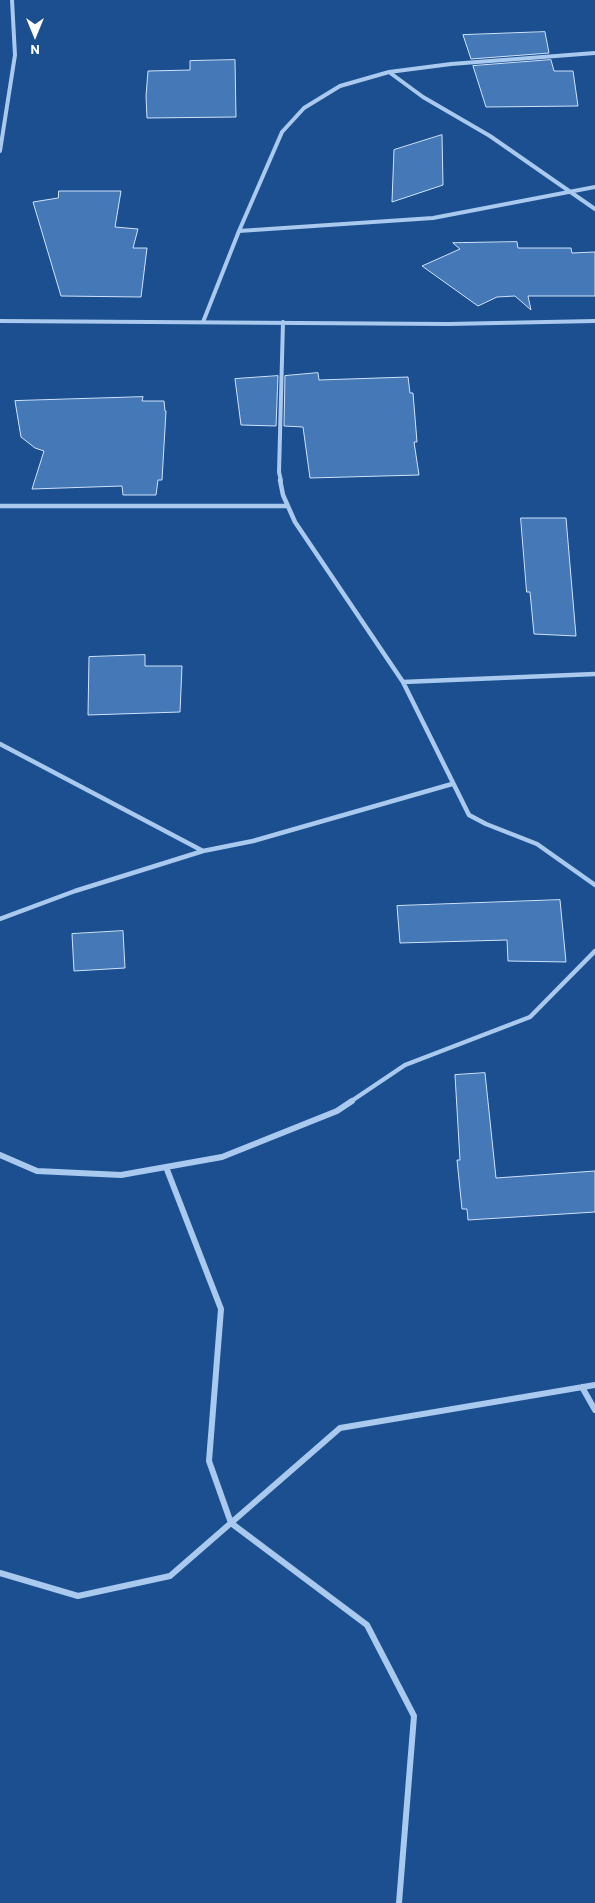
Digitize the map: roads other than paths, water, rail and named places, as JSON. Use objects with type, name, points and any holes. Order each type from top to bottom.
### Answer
[{"type":"street","points":[[0,151],[15,55],[12,0]]},
{"type":"street","points":[[203,322],[239,231],[282,132],[304,108],[340,86],[389,72],[450,64],[595,53]]},
{"type":"street","points":[[389,72],[423,97],[490,136],[595,209]]},
{"type":"street","points":[[239,231],[433,218],[595,188]]},
{"type":"street","points":[[0,321],[448,324],[595,321]]},
{"type":"street","points":[[283,322],[279,472],[283,495],[295,522],[403,682],[468,815],[536,844],[595,885]]},
{"type":"street","points":[[0,506],[288,506]]},
{"type":"street","points":[[403,682],[595,674]]},
{"type":"street","points":[[0,744],[203,851]]},
{"type":"street","points":[[0,919],[75,891],[203,851],[254,841],[452,784]]},
{"type":"street","points":[[0,1155],[37,1171],[120,1175],[222,1157],[338,1111],[405,1065],[530,1017],[595,951]]},
{"type":"street","points":[[166,1167],[221,1309],[209,1461],[231,1522],[367,1625],[414,1716],[399,1903]]},
{"type":"street","points":[[0,1573],[78,1596],[170,1576],[340,1428],[595,1385]]},
{"type":"street","points":[[582,1387],[595,1410]]}]
